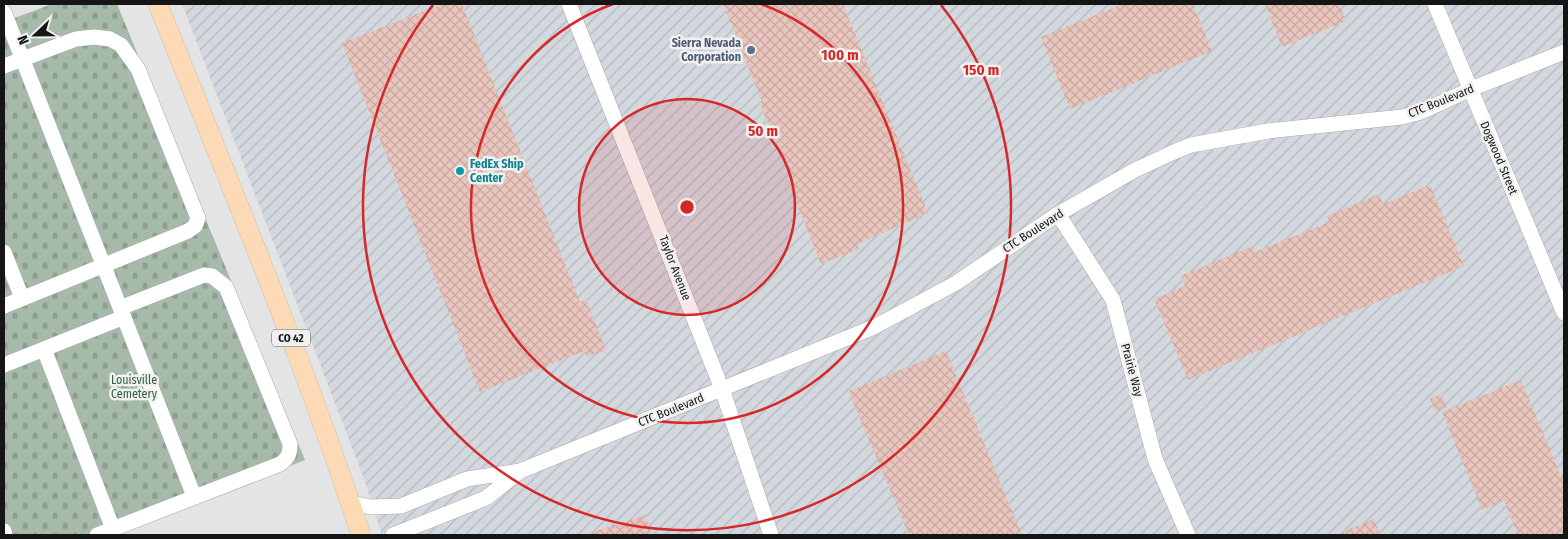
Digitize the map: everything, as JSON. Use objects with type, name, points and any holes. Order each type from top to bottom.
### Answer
[{"type":"main road","name":"CO 42","points":[[158,4],[284,320],[362,535]]},
{"type":"street","name":"Taylor Avenue","points":[[569,4],[722,389],[771,535]]},
{"type":"street","name":"Dogwood Street","points":[[1435,4],[1564,313]]},
{"type":"street","points":[[4,12],[194,496]]},
{"type":"street","points":[[4,66],[76,39],[94,37],[110,39],[121,45],[138,69],[198,218],[195,226],[188,231],[4,306]]},
{"type":"street","name":"CTC Boulevard","points":[[351,503],[371,507],[401,506],[467,479],[520,471],[874,327],[916,306],[973,272],[1058,214],[1135,170],[1191,145],[1268,131],[1402,117],[1421,112],[1471,89],[1564,52]]},
{"type":"street","name":"Prairie Way","points":[[1058,214],[1113,300],[1155,459],[1188,535]]},
{"type":"street","points":[[4,252],[22,298]]},
{"type":"street","points":[[4,365],[44,349],[204,275],[220,280],[226,286],[290,444],[288,458],[280,464],[97,535]]},
{"type":"street","points":[[44,349],[113,529]]},
{"type":"street","name":"CTC Boulevard","points":[[393,535],[486,498],[520,471]]},
{"type":"street","points":[[4,531],[5,535]]},
{"type":"shaded area","points":[[182,4],[1564,4],[1564,535],[382,535],[364,479]]},
{"type":"green space","name":"Louisville Cemetery","points":[[52,4],[117,4],[305,460],[114,535],[4,535],[4,22]]},
{"type":"building","name":"FedEx Ship Center","points":[[442,4],[462,4],[580,302],[586,299],[606,350],[587,357],[585,351],[480,392],[342,43]]},
{"type":"building","points":[[723,4],[843,4],[928,213],[857,244],[859,249],[821,264],[788,182],[791,181],[759,102],[762,101]]},
{"type":"building","points":[[1123,4],[1193,4],[1212,51],[1070,109],[1041,37]]},
{"type":"building","points":[[1265,4],[1339,4],[1346,21],[1282,47]]},
{"type":"building","points":[[1430,185],[1464,266],[1188,380],[1154,299],[1185,286],[1181,276],[1252,246],[1255,252],[1329,222],[1327,216],[1379,194],[1383,204]]},
{"type":"building","points":[[946,351],[1022,535],[909,535],[851,397],[849,391]]},
{"type":"building","points":[[1521,380],[1561,476],[1564,474],[1564,535],[1518,535],[1504,501],[1482,510],[1442,412]]},
{"type":"building","points":[[1441,394],[1447,407],[1435,412],[1430,399]]},
{"type":"building","points":[[645,515],[652,535],[590,535],[590,533]]},
{"type":"building","points":[[1374,519],[1380,535],[1335,535]]},
{"type":"place","name":"Sierra Nevada Corporation","points":[[751,50]]},
{"type":"place","name":"FedEx Ship Center","points":[[460,171]]}]
